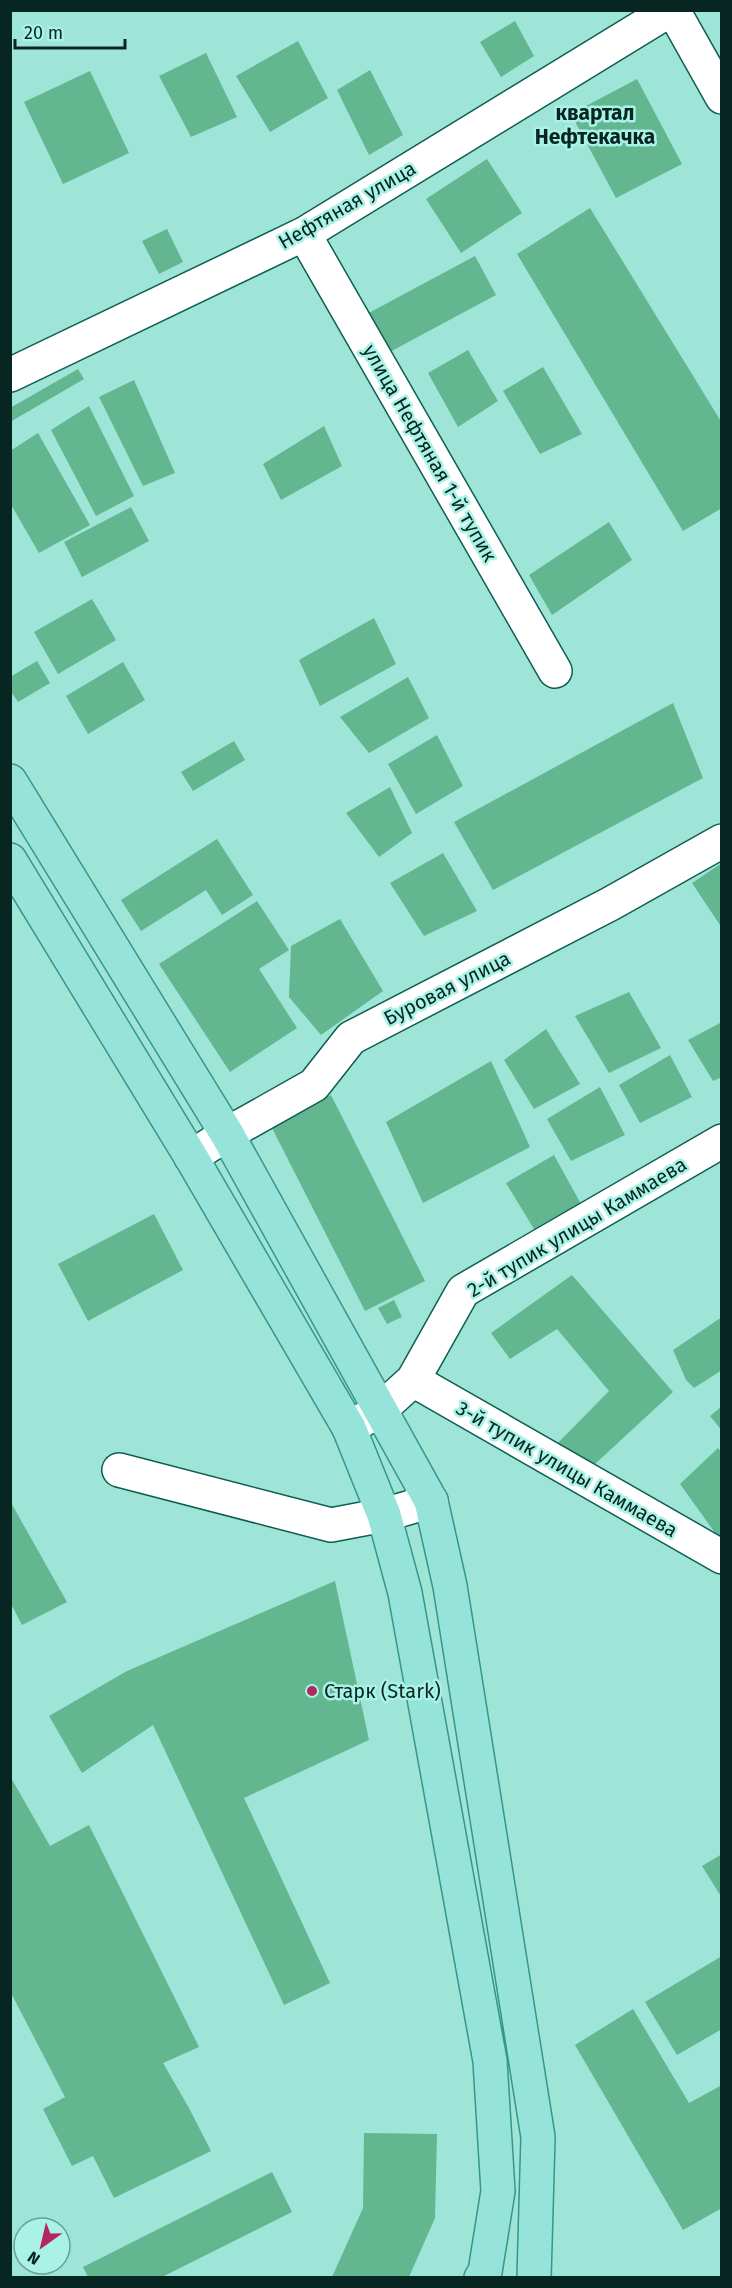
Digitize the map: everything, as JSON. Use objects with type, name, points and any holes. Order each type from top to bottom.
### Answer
[{"type":"main road","points":[[10,781],[227,1134],[431,1501],[450,1586],[538,2137],[534,2277]]},
{"type":"main road","points":[[10,860],[191,1157],[350,1428],[384,1515],[405,1593],[490,2061],[498,2190],[487,2276]]},
{"type":"street","points":[[671,10],[722,97]]},
{"type":"street","name":"Нефтяная улица","points":[[10,375],[304,234],[671,10]]},
{"type":"street","name":"улица Нефтяная 1-й тупик","points":[[304,234],[555,671]]},
{"type":"street","name":"Буровая улица","points":[[191,1157],[314,1085],[351,1038],[610,903],[722,841]]},
{"type":"street","name":"2-й тупик улицы Каммаева","points":[[350,1428],[380,1410],[413,1380],[463,1291],[722,1141]]},
{"type":"street","name":"3-й тупик улицы Каммаева","points":[[413,1380],[722,1557]]},
{"type":"street","points":[[119,1470],[331,1525],[384,1515],[431,1501]]},
{"type":"building","points":[[515,21],[534,56],[501,77],[480,42]]},
{"type":"building","points":[[298,41],[328,98],[270,132],[236,76]]},
{"type":"building","points":[[206,53],[237,117],[191,137],[159,76]]},
{"type":"building","points":[[370,70],[403,135],[369,155],[337,90]]},
{"type":"building","points":[[90,71],[129,153],[63,184],[24,102]]},
{"type":"building","points":[[637,79],[682,164],[616,198],[571,114]]},
{"type":"building","points":[[487,159],[522,213],[461,253],[426,199]]},
{"type":"building","points":[[590,208],[722,423],[722,508],[683,531],[517,254]]},
{"type":"building","points":[[167,229],[183,262],[159,274],[142,241]]},
{"type":"building","points":[[475,256],[496,295],[386,354],[365,315]]},
{"type":"building","points":[[468,350],[498,401],[458,427],[428,373]]},
{"type":"building","points":[[543,367],[582,434],[540,454],[503,391]]},
{"type":"building","points":[[78,369],[84,379],[10,422],[10,408]]},
{"type":"building","points":[[134,380],[175,473],[143,486],[99,397]]},
{"type":"building","points":[[89,406],[134,496],[96,516],[51,430]]},
{"type":"building","points":[[324,426],[342,466],[281,500],[263,464]]},
{"type":"building","points":[[38,433],[90,525],[39,553],[10,503],[10,451]]},
{"type":"building","points":[[131,507],[149,541],[82,577],[64,542]]},
{"type":"building","points":[[609,522],[632,560],[552,615],[529,575]]},
{"type":"building","points":[[92,599],[116,640],[58,674],[34,632]]},
{"type":"building","points":[[374,618],[396,664],[320,706],[299,660]]},
{"type":"building","points":[[37,661],[50,683],[18,702],[10,690],[10,677]]},
{"type":"building","points":[[123,662],[145,700],[88,734],[66,696]]},
{"type":"building","points":[[408,677],[429,718],[369,753],[340,717]]},
{"type":"building","points":[[673,703],[703,778],[493,890],[454,822]]},
{"type":"building","points":[[437,735],[463,786],[416,814],[388,764]]},
{"type":"building","points":[[234,741],[245,760],[193,791],[181,772]]},
{"type":"building","points":[[390,787],[412,833],[379,857],[346,813]]},
{"type":"building","points":[[217,839],[253,895],[222,915],[206,890],[141,931],[121,900]]},
{"type":"building","points":[[443,853],[477,911],[424,936],[390,883]]},
{"type":"building","points":[[722,863],[722,928],[692,883]]},
{"type":"building","points":[[257,901],[289,950],[259,969],[297,1028],[230,1072],[159,964]]},
{"type":"building","points":[[340,919],[383,991],[321,1035],[289,997],[291,946]]},
{"type":"building","points":[[629,992],[661,1048],[609,1073],[575,1016]]},
{"type":"building","points":[[722,1022],[722,1077],[713,1081],[688,1040]]},
{"type":"building","points":[[546,1029],[580,1084],[534,1109],[504,1060]]},
{"type":"building","points":[[670,1055],[692,1097],[640,1123],[619,1085]]},
{"type":"building","points":[[491,1061],[530,1147],[423,1203],[386,1122]]},
{"type":"building","points":[[600,1087],[625,1135],[571,1161],[547,1119]]},
{"type":"building","points":[[331,1095],[425,1281],[365,1311],[271,1126]]},
{"type":"building","points":[[554,1155],[581,1204],[537,1234],[506,1183]]},
{"type":"building","points":[[154,1214],[183,1270],[88,1321],[58,1264]]},
{"type":"building","points":[[572,1275],[673,1392],[582,1476],[550,1451],[609,1391],[557,1329],[510,1359],[491,1333]]},
{"type":"building","points":[[394,1300],[402,1317],[387,1324],[378,1308]]},
{"type":"building","points":[[722,1317],[722,1370],[694,1388],[686,1380],[673,1350]]},
{"type":"building","points":[[722,1406],[722,1431],[710,1416]]},
{"type":"building","points":[[718,1448],[722,1453],[722,1535],[718,1537],[680,1484]]},
{"type":"building","points":[[10,1501],[67,1602],[22,1625],[10,1602]]},
{"type":"building","points":[[335,1581],[369,1740],[244,1798],[330,1983],[284,2005],[153,1725],[82,1773],[49,1716],[127,1671]]},
{"type":"building","points":[[10,1776],[50,1846],[89,1825],[199,2047],[163,2063],[211,2151],[114,2198],[93,2156],[72,2166],[43,2109],[65,2097],[10,1991]]},
{"type":"building","points":[[722,1854],[722,1898],[702,1866]]},
{"type":"building","points":[[722,1956],[722,2029],[677,2055],[645,2002]]},
{"type":"building","points":[[633,2009],[689,2103],[722,2085],[722,2208],[683,2230],[575,2045]]},
{"type":"building","points":[[364,2133],[437,2134],[435,2218],[409,2277],[332,2277],[363,2208]]},
{"type":"building","points":[[272,2172],[292,2212],[162,2277],[88,2277],[83,2267]]},
{"type":"place","name":"Старк (Stark)","points":[[312,1691]]},
{"type":"district","name":"квартал Нефтекачка","points":[[595,125]]}]
